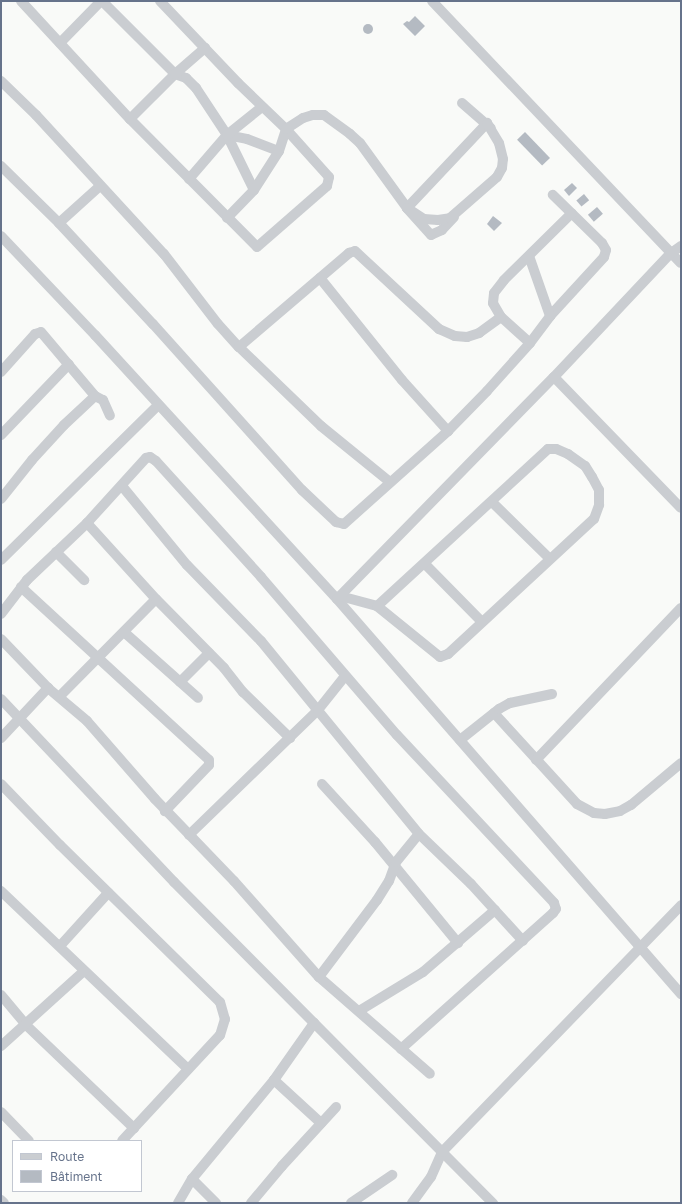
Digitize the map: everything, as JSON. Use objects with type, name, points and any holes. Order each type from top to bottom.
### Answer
[{"type":"street","points":[[21,1],[130,119],[257,247],[327,186],[329,177],[286,130],[160,1]]},
{"type":"street","points":[[60,43],[102,1],[175,74],[186,78],[196,88],[227,135],[254,190]]},
{"type":"street","points":[[432,1],[681,263]]},
{"type":"street","points":[[130,119],[175,74],[205,48]]},
{"type":"street","points":[[1,81],[36,115],[164,254],[218,324],[239,348],[321,426],[390,482]]},
{"type":"street","points":[[227,218],[254,190],[279,151],[286,130],[303,118],[313,115],[324,115],[360,143],[407,208],[431,235],[436,234],[442,230],[507,162],[507,151],[503,141],[486,123],[462,103]]},
{"type":"street","points":[[189,179],[227,135],[262,107]]},
{"type":"street","points":[[407,208],[424,219],[438,220],[450,218],[497,177],[503,159],[499,143],[486,123]]},
{"type":"street","points":[[407,208],[486,123]]},
{"type":"street","points":[[227,135],[247,139],[279,151]]},
{"type":"street","points":[[1,166],[59,223],[222,400],[302,490],[336,522],[344,524],[448,431],[487,391],[530,343],[550,316],[604,257],[606,250],[602,243],[553,195]]},
{"type":"street","points":[[59,223],[100,186]]},
{"type":"street","points":[[530,343],[501,317],[493,303],[494,293],[504,280],[572,213]]},
{"type":"street","points":[[1,236],[95,335],[158,405],[338,598],[681,994]]},
{"type":"street","points":[[338,598],[554,377],[671,253],[681,246]]},
{"type":"street","points":[[239,348],[349,253],[355,251],[439,329],[455,336],[467,336],[479,333],[501,317]]},
{"type":"street","points":[[529,256],[550,316]]},
{"type":"street","points":[[320,278],[402,380],[448,431]]},
{"type":"street","points":[[1,372],[35,334],[41,332],[95,396],[103,400],[110,416]]},
{"type":"street","points":[[1,435],[69,364]]},
{"type":"street","points":[[554,377],[681,508]]},
{"type":"street","points":[[1,499],[36,455],[95,396]]},
{"type":"street","points":[[1,560],[158,405]]},
{"type":"street","points":[[338,598],[377,606],[440,657],[448,654],[594,519],[599,506],[599,490],[585,466],[568,454],[556,449],[548,449],[425,564],[377,606]]},
{"type":"street","points":[[1,614],[21,587],[87,523],[146,458],[150,457],[156,461],[261,577],[397,735],[554,903],[556,909],[554,914],[401,1049]]},
{"type":"street","points":[[122,486],[187,565],[261,641],[419,834],[523,941]]},
{"type":"street","points":[[492,502],[550,559]]},
{"type":"street","points":[[87,523],[156,599],[209,653],[243,692],[290,738]]},
{"type":"street","points":[[56,552],[84,580]]},
{"type":"street","points":[[425,564],[482,622]]},
{"type":"street","points":[[21,587],[209,760],[209,765],[165,811]]},
{"type":"street","points":[[60,696],[156,599]]},
{"type":"street","points":[[536,760],[681,608]]},
{"type":"street","points":[[124,632],[198,698]]},
{"type":"street","points":[[1,639],[48,688],[60,696],[87,721],[165,811],[234,881],[319,976],[430,1074]]},
{"type":"street","points":[[180,682],[209,653]]},
{"type":"street","points":[[188,835],[318,710],[328,695],[346,676]]},
{"type":"street","points":[[1,738],[21,719],[48,688]]},
{"type":"street","points":[[460,740],[494,713],[510,703],[552,694]]},
{"type":"street","points":[[1,699],[174,882],[493,1203]]},
{"type":"street","points":[[494,713],[577,804],[594,813],[605,814],[620,811],[631,805],[681,763]]},
{"type":"street","points":[[1,784],[108,893],[220,1002],[225,1019],[220,1035],[123,1140]]},
{"type":"street","points":[[322,784],[375,842],[458,943]]},
{"type":"street","points":[[319,976],[377,900],[389,881],[402,853],[419,834]]},
{"type":"street","points":[[1,891],[188,1069]]},
{"type":"street","points":[[60,946],[108,893]]},
{"type":"street","points":[[412,1203],[431,1177],[442,1152],[681,905]]},
{"type":"street","points":[[359,1012],[379,998],[413,979],[458,943],[494,910]]},
{"type":"street","points":[[1,1046],[84,971]]},
{"type":"street","points":[[1,995],[25,1024],[134,1128]]},
{"type":"street","points":[[178,1203],[192,1179],[274,1080],[314,1023]]},
{"type":"street","points":[[274,1080],[321,1123]]},
{"type":"street","points":[[251,1203],[336,1107]]},
{"type":"street","points":[[1,1112],[27,1140]]},
{"type":"street","points":[[351,1203],[392,1176]]},
{"type":"street","points":[[192,1179],[216,1203]]},
{"type":"street","points":[[1,1200],[4,1203]]},
{"type":"building","points":[[415,16],[425,26],[415,36],[403,24],[407,21],[409,22]]},
{"type":"building","points":[[366,24],[370,24],[372,25],[372,33],[366,34],[363,31],[363,27]]},
{"type":"building","points":[[525,132],[550,158],[542,166],[517,140]]},
{"type":"building","points":[[572,183],[577,188],[569,196],[564,190]]},
{"type":"building","points":[[584,194],[589,200],[581,207],[576,200]]},
{"type":"building","points":[[597,207],[603,214],[594,222],[588,215]]},
{"type":"building","points":[[493,216],[502,223],[494,231],[487,224]]}]
